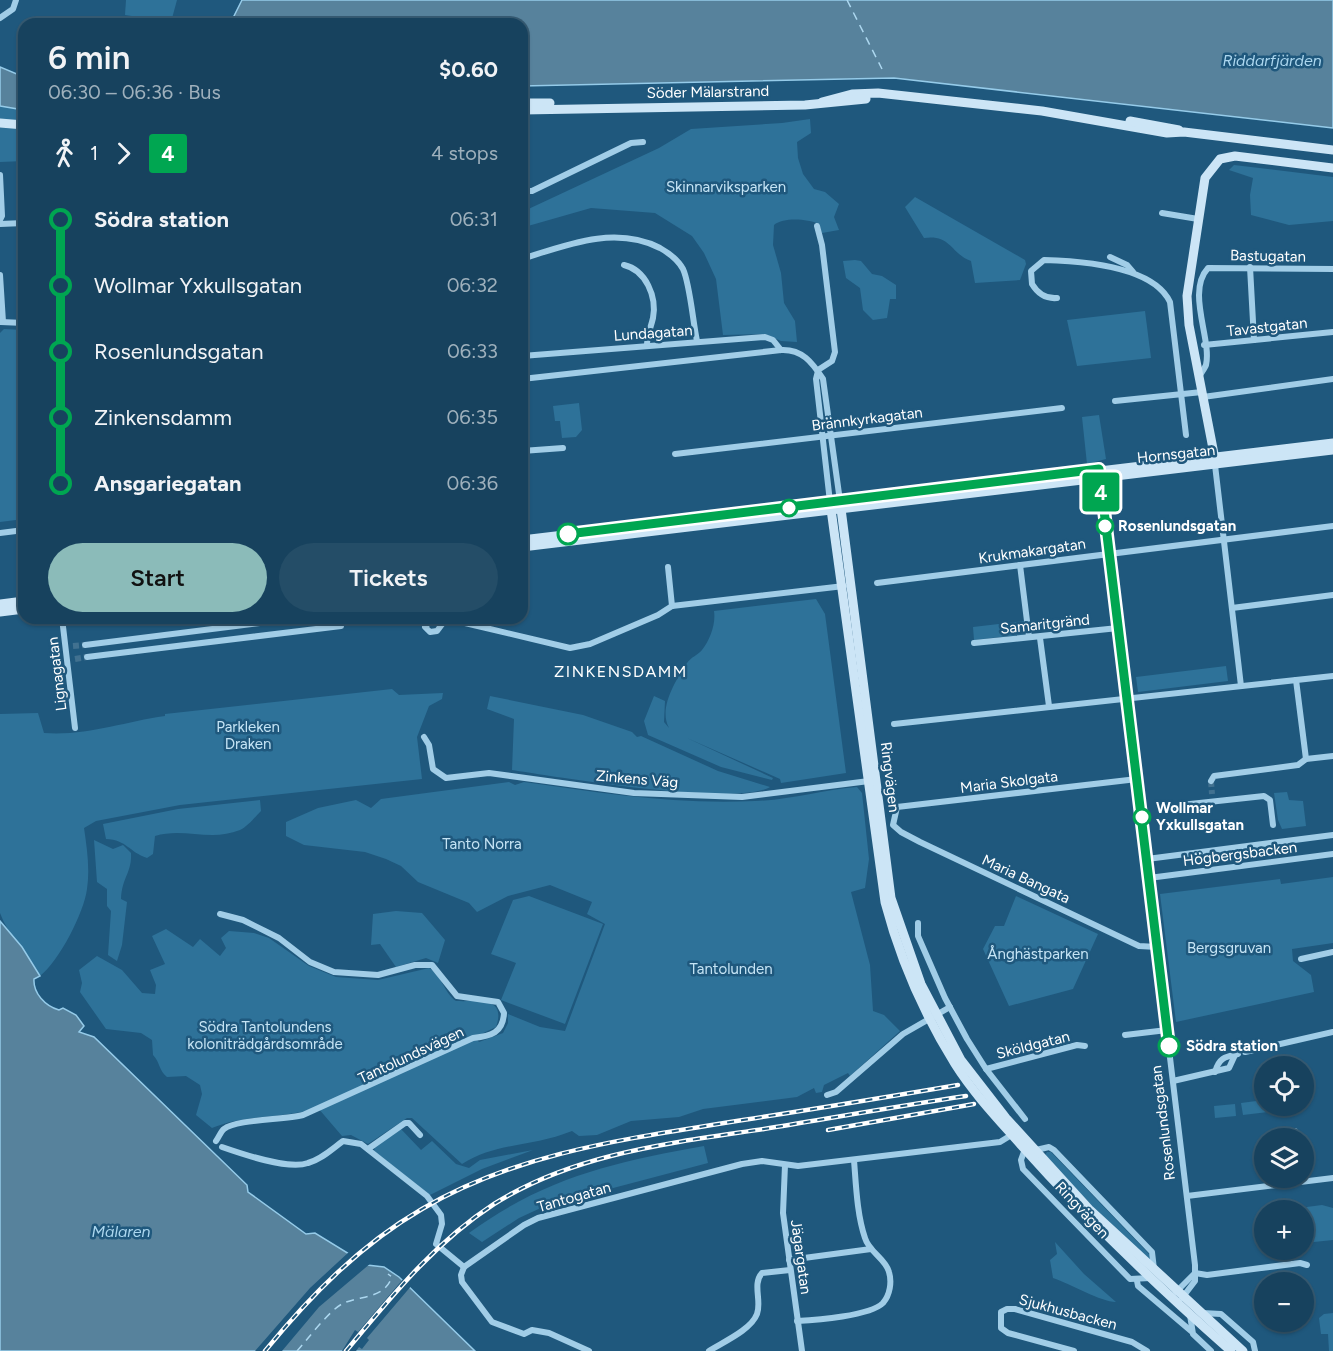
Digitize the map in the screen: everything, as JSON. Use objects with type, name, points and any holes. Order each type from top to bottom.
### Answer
[{"type":"street","points":[[0,18],[13,9],[16,0]]},
{"type":"street","name":"Söder Mälarstrand","points":[[528,110],[738,106],[822,102],[852,94],[892,95],[1042,111],[1101,120],[1112,119],[1160,125],[1184,132],[1333,150]]},
{"type":"street","name":"Söder Mälarstrand","points":[[528,102],[594,107]]},
{"type":"street","points":[[0,123],[18,124]]},
{"type":"street","points":[[528,191],[631,143],[643,142]]},
{"type":"street","points":[[1241,686],[1215,460],[1187,308],[1198,219],[1208,172],[1224,158],[1240,157],[1333,168]]},
{"type":"street","points":[[0,176],[2,216],[0,222],[18,223]]},
{"type":"street","points":[[1162,213],[1198,219]]},
{"type":"street","points":[[817,226],[822,245],[835,352],[832,361],[818,370]]},
{"type":"street","points":[[528,257],[601,238],[624,238],[652,244],[671,256],[683,268],[697,341]]},
{"type":"street","points":[[1110,257],[1127,265],[1161,289],[1170,302],[1186,435]]},
{"type":"street","points":[[1058,298],[1049,298],[1032,284],[1031,270],[1044,260],[1134,272]]},
{"type":"street","points":[[624,265],[632,267],[639,273],[653,297],[653,316],[647,345]]},
{"type":"street","name":"Bastugatan","points":[[1198,377],[1206,365],[1199,304],[1204,272],[1212,267],[1333,269]]},
{"type":"street","points":[[1250,267],[1254,340]]},
{"type":"street","points":[[0,275],[1,322],[18,323]]},
{"type":"street","name":"Tavastgatan","points":[[1204,345],[1333,332]]},
{"type":"street","name":"Lundagatan","points":[[528,356],[765,337],[774,340],[781,350]]},
{"type":"street","name":"Lundagatan","points":[[528,378],[781,350],[792,350],[804,356]]},
{"type":"street","name":"Ringvägen","points":[[804,356],[818,370],[823,379],[835,505],[884,873],[885,902],[896,940],[933,1017],[969,1084],[1014,1132],[1036,1150],[1152,1274]]},
{"type":"street","points":[[1115,401],[1181,392],[1202,395],[1333,379]]},
{"type":"street","name":"Brännkyrkagatan","points":[[675,454],[1062,408]]},
{"type":"street","name":"Hornsgatan","points":[[1215,460],[1333,443]]},
{"type":"street","points":[[528,451],[563,448]]},
{"type":"street","name":"Hornsgatan","points":[[528,539],[1215,460],[1333,450]]},
{"type":"street","name":"Rosenlundsgatan","points":[[1100,473],[1195,1273]]},
{"type":"street","name":"Hornsgatan","points":[[528,547],[835,505]]},
{"type":"street","name":"Krukmakargatan","points":[[877,583],[1333,526]]},
{"type":"street","points":[[0,533],[18,531]]},
{"type":"street","points":[[1020,565],[1029,637]]},
{"type":"street","points":[[668,567],[672,606]]},
{"type":"street","points":[[469,624],[570,648],[590,644],[658,615],[672,606],[846,586]]},
{"type":"street","points":[[1232,608],[1333,595]]},
{"type":"street","points":[[0,604],[18,602]]},
{"type":"street","points":[[0,612],[18,610]]},
{"type":"street","name":"Lignagatan","points":[[63,624],[65,647],[71,659],[75,728]]},
{"type":"street","points":[[85,645],[252,624]]},
{"type":"street","points":[[87,657],[341,626],[341,624]]},
{"type":"street","name":"Samaritgränd","points":[[974,643],[1029,637],[1040,638],[1118,628]]},
{"type":"street","points":[[1040,638],[1049,706]]},
{"type":"street","points":[[65,647],[73,646]]},
{"type":"street","points":[[894,724],[1333,676]]},
{"type":"street","points":[[1296,680],[1306,759]]},
{"type":"street","name":"Zinkens Väg","points":[[424,737],[429,745],[433,769],[446,778],[489,773],[634,793],[742,797],[872,780]]},
{"type":"street","points":[[1211,781],[1214,776],[1298,765],[1306,759],[1333,756]]},
{"type":"street","name":"Maria Skolgata","points":[[893,819],[897,807],[1137,779]]},
{"type":"street","points":[[1176,808],[1213,798],[1268,797],[1273,825]]},
{"type":"street","name":"Maria Bangata","points":[[893,819],[896,829],[920,842],[1139,946],[1157,947]]},
{"type":"street","points":[[1147,860],[1333,835]]},
{"type":"street","name":"Högbergsbacken","points":[[1149,878],[1333,854]]},
{"type":"street","name":"Tantolundsvägen","points":[[216,1141],[224,1129],[232,1125],[244,1122],[283,1120],[303,1115],[473,1038],[496,1033],[501,1028],[504,1013],[498,1002],[457,996],[432,965],[415,965],[378,975],[334,972],[310,962],[279,939],[243,920],[220,914]]},
{"type":"street","points":[[918,923],[918,936],[950,1007],[986,1069],[1025,1119]]},
{"type":"street","points":[[1301,958],[1333,952]]},
{"type":"street","points":[[827,1095],[836,1092],[903,1034],[950,1007]]},
{"type":"street","points":[[1125,1035],[1167,1030]]},
{"type":"street","points":[[1215,1072],[1218,1061],[1333,1032]]},
{"type":"street","name":"Sköldgatan","points":[[986,1069],[1077,1045],[1085,1046]]},
{"type":"street","points":[[1173,1081],[1229,1068],[1240,1054]]},
{"type":"street","points":[[368,1149],[405,1123],[409,1123],[420,1135]]},
{"type":"street","name":"Ringvägen","points":[[1014,1132],[1025,1149],[1081,1212],[1177,1297],[1202,1313],[1243,1351]]},
{"type":"street","name":"Tantogatan","points":[[464,1267],[524,1225],[550,1214],[742,1164],[762,1161],[785,1165],[854,1160],[1000,1142],[1014,1132]]},
{"type":"street","points":[[222,1147],[245,1156],[301,1166],[320,1159],[344,1141],[361,1144],[427,1196],[441,1215],[442,1224],[436,1244],[464,1267],[461,1275],[462,1282],[492,1322],[524,1334],[532,1330],[555,1334],[589,1351]]},
{"type":"street","name":"Ringvägen","points":[[1036,1150],[1049,1147],[1054,1150],[1152,1252],[1152,1274]]},
{"type":"street","name":"Ringvägen","points":[[1025,1149],[1021,1160],[1023,1169],[1102,1253],[1130,1279],[1137,1281],[1138,1286],[1211,1351]]},
{"type":"street","points":[[797,1321],[850,1315],[882,1305],[890,1286],[888,1267],[871,1250],[864,1234],[854,1160]]},
{"type":"street","name":"Jägargatan","points":[[785,1165],[783,1214],[802,1351]]},
{"type":"street","points":[[1314,1179],[1333,1178]]},
{"type":"street","points":[[1187,1196],[1254,1187]]},
{"type":"street","points":[[789,1260],[871,1250]]},
{"type":"street","points":[[1177,1297],[1195,1273],[1207,1275],[1300,1263],[1308,1265]]},
{"type":"street","points":[[709,1351],[754,1320],[759,1306],[757,1282],[762,1273],[790,1269]]},
{"type":"street","points":[[1137,1281],[1152,1274]]},
{"type":"street","name":"Ringvägen","points":[[1177,1297],[1190,1315],[1232,1351]]},
{"type":"street","name":"Sjukhusbacken","points":[[1074,1351],[1008,1333],[1000,1328],[1001,1312],[1016,1309],[1132,1342],[1147,1351]]},
{"type":"street","name":"Ringvägen","points":[[1202,1313],[1221,1314],[1253,1342],[1255,1351]]},
{"type":"street","points":[[1190,1315],[1191,1331]]},
{"type":"green space","points":[[126,0],[177,0],[172,18],[125,15]]},
{"type":"green space","points":[[0,106],[18,109],[18,161],[0,162]]},
{"type":"green space","name":"Skinnarviksparken","points":[[810,119],[811,133],[797,142],[798,158],[803,174],[814,189],[825,192],[839,204],[834,217],[839,230],[822,233],[819,224],[802,220],[789,220],[774,225],[773,245],[781,273],[784,303],[795,321],[797,342],[781,341],[765,334],[723,335],[716,279],[704,253],[692,236],[655,213],[591,208],[528,226],[528,209],[659,148],[691,129]]},
{"type":"green space","points":[[1234,165],[1333,177],[1333,221],[1289,225],[1251,215],[1250,195],[1253,178],[1229,170]]},
{"type":"green space","points":[[915,197],[1025,260],[1026,264],[1020,280],[975,283],[971,261],[940,239],[924,238],[905,207]]},
{"type":"green space","points":[[843,261],[861,261],[872,274],[882,276],[896,285],[896,299],[890,299],[887,318],[873,320],[863,310],[860,288],[846,278]]},
{"type":"green space","points":[[1145,311],[1151,358],[1077,366],[1067,320]]},
{"type":"green space","points":[[4,329],[18,330],[18,520],[0,522],[0,333]]},
{"type":"green space","points":[[579,403],[582,430],[576,437],[562,438],[560,421],[555,421],[553,406]]},
{"type":"green space","points":[[1099,415],[1106,459],[1087,464],[1082,417]]},
{"type":"green space","points":[[816,599],[825,614],[846,773],[781,783],[780,779],[687,738],[773,778],[772,780],[721,767],[648,735],[644,721],[654,696],[665,701],[664,722],[669,728],[666,712],[670,694],[687,663],[708,642],[712,632],[714,611]]},
{"type":"green space","points":[[1024,621],[1026,634],[974,640],[973,627]]},
{"type":"green space","points":[[1226,666],[1228,681],[1138,692],[1136,677]]},
{"type":"green space","name":"Parkleken Draken","points":[[392,689],[399,695],[443,693],[442,699],[429,706],[417,737],[422,779],[180,805],[96,821],[84,828],[88,874],[87,889],[81,911],[70,936],[40,976],[13,937],[0,913],[0,714],[38,713],[44,733],[60,733],[105,728],[165,716],[165,714]]},
{"type":"green space","points":[[490,696],[583,715],[632,732],[637,737],[641,736],[718,771],[770,787],[751,792],[721,794],[685,792],[605,784],[512,770],[514,719],[487,709]]},
{"type":"green space","points":[[509,782],[515,785],[524,782],[668,800],[726,802],[781,799],[857,787],[862,793],[869,859],[865,888],[851,892],[870,965],[873,1011],[884,1015],[900,1031],[850,1076],[848,1073],[824,1085],[822,1092],[816,1093],[814,1088],[797,1097],[703,1109],[679,1117],[631,1121],[597,1135],[579,1136],[572,1131],[488,1152],[462,1164],[412,1118],[407,1118],[368,1144],[351,1135],[342,1136],[318,1108],[237,1121],[212,1128],[196,1115],[202,1094],[200,1085],[186,1076],[167,1077],[153,1055],[152,1040],[141,1033],[106,1029],[80,992],[82,983],[79,970],[97,956],[122,970],[142,993],[155,994],[156,985],[150,970],[165,964],[152,936],[166,929],[193,947],[200,939],[220,956],[226,948],[221,938],[229,931],[254,933],[269,938],[309,966],[336,977],[378,980],[429,968],[456,1001],[481,1001],[494,1005],[498,1017],[496,1027],[475,1037],[479,1042],[503,1033],[508,1023],[508,1014],[540,1027],[565,1031],[605,924],[587,914],[592,902],[550,885],[508,896],[477,912],[469,903],[418,882],[401,866],[386,859],[365,852],[304,845],[286,836],[286,822],[318,808],[356,800],[371,808],[381,799]]},
{"type":"green space","points":[[1287,792],[1289,800],[1303,801],[1306,826],[1282,829],[1278,820],[1274,793]]},
{"type":"green space","points":[[260,800],[261,811],[240,830],[218,835],[176,833],[155,836],[153,854],[147,858],[119,842],[106,839],[103,824],[178,809]]},
{"type":"green space","points":[[94,840],[113,849],[123,845],[131,853],[121,899],[127,902],[122,945],[117,961],[108,955],[111,911],[107,906],[107,889],[97,882]]},
{"type":"green space","name":"Bergsgruvan","points":[[1333,877],[1333,943],[1292,949],[1293,961],[1311,975],[1314,992],[1176,1022],[1160,894],[1280,879],[1281,884]]},
{"type":"green space","points":[[529,896],[603,924],[565,1024],[501,1000],[516,963],[491,954],[513,900]]},
{"type":"green space","name":"Ånghästparken","points":[[1016,896],[1098,934],[1073,989],[1009,1006],[983,949],[995,926],[1004,926]]},
{"type":"green space","points":[[396,911],[422,913],[445,940],[438,963],[426,958],[396,967],[380,944],[371,945],[373,914]]},
{"type":"green space","points":[[1254,1101],[1254,1114],[1243,1115],[1241,1103]]},
{"type":"green space","points":[[1235,1104],[1236,1116],[1215,1118],[1214,1106]]},
{"type":"green space","points":[[400,1128],[421,1150],[432,1141],[456,1164],[469,1168],[480,1160],[533,1150],[482,1169],[430,1195],[374,1151],[375,1146]]},
{"type":"green space","points":[[704,1146],[708,1163],[545,1206],[519,1218],[482,1242],[469,1233],[525,1198],[581,1175],[610,1166]]},
{"type":"green space","points":[[1051,1152],[1150,1255],[1150,1260],[1092,1206],[1045,1155]]},
{"type":"green space","points":[[1322,1205],[1333,1208],[1333,1240],[1314,1242],[1314,1206]]},
{"type":"green space","points":[[1055,1242],[1084,1274],[1116,1302],[1102,1299],[1053,1278],[1050,1260],[1057,1254]]},
{"type":"green space","points":[[1333,1313],[1333,1351],[1329,1351],[1328,1334],[1321,1334],[1319,1318],[1324,1314]]},
{"type":"water","name":"Riddarfjärden","points":[[242,0],[1333,0],[1333,128],[894,78],[528,86],[528,18],[233,18]]},
{"type":"water","points":[[0,67],[18,74],[18,109],[0,106]]},
{"type":"water","name":"Mälaren","points":[[0,921],[22,947],[40,976],[34,979],[34,984],[41,998],[54,1008],[59,1010],[63,1008],[76,1015],[84,1026],[79,1032],[94,1037],[247,1185],[248,1192],[306,1234],[315,1233],[367,1265],[384,1267],[399,1277],[475,1351],[0,1351]]},
{"type":"pier","points":[[350,1251],[371,1263],[319,1307],[282,1351],[255,1351],[310,1288]]},
{"type":"pier","points":[[404,1278],[412,1285],[367,1338],[369,1340],[362,1349],[359,1347],[356,1351],[342,1351],[355,1330],[358,1332]]},
{"type":"ferry route","points":[[847,0],[882,69]]},
{"type":"ferry route","points":[[297,1351],[326,1317],[339,1306],[384,1289],[392,1277],[388,1274]]},
{"type":"tunnel","points":[[73,646],[85,645]]},
{"type":"tunnel","points":[[75,659],[87,657]]},
{"type":"tunnel","points":[[1211,781],[1212,794]]},
{"type":"railway","points":[[265,1351],[318,1291],[357,1255],[399,1223],[422,1209],[459,1189],[498,1173],[578,1150],[660,1133],[958,1085]]},
{"type":"railway","points":[[346,1351],[414,1272],[472,1219],[525,1187],[557,1173],[659,1145],[966,1096]]},
{"type":"railway","points":[[828,1130],[974,1104]]},
{"type":"bus line","name":"4","points":[[568,534],[1099,469],[1169,1046]]},
{"type":"place","name":"Rosenlundsgatan","points":[[1105,526]]},
{"type":"place","name":"Wollmar Yxkullsgatan","points":[[1142,817]]},
{"type":"place","name":"Södra station","points":[[1169,1046]]},
{"type":"district","name":"ZINKENSDAMM","points":[[621,671]]},
{"type":"park label","name":"Tanto Norra","points":[[482,844]]},
{"type":"park label","name":"Tantolunden","points":[[731,969]]},
{"type":"park label","name":"Södra Tantolundens koloniträdgårdsområde","points":[[265,1036]]}]
